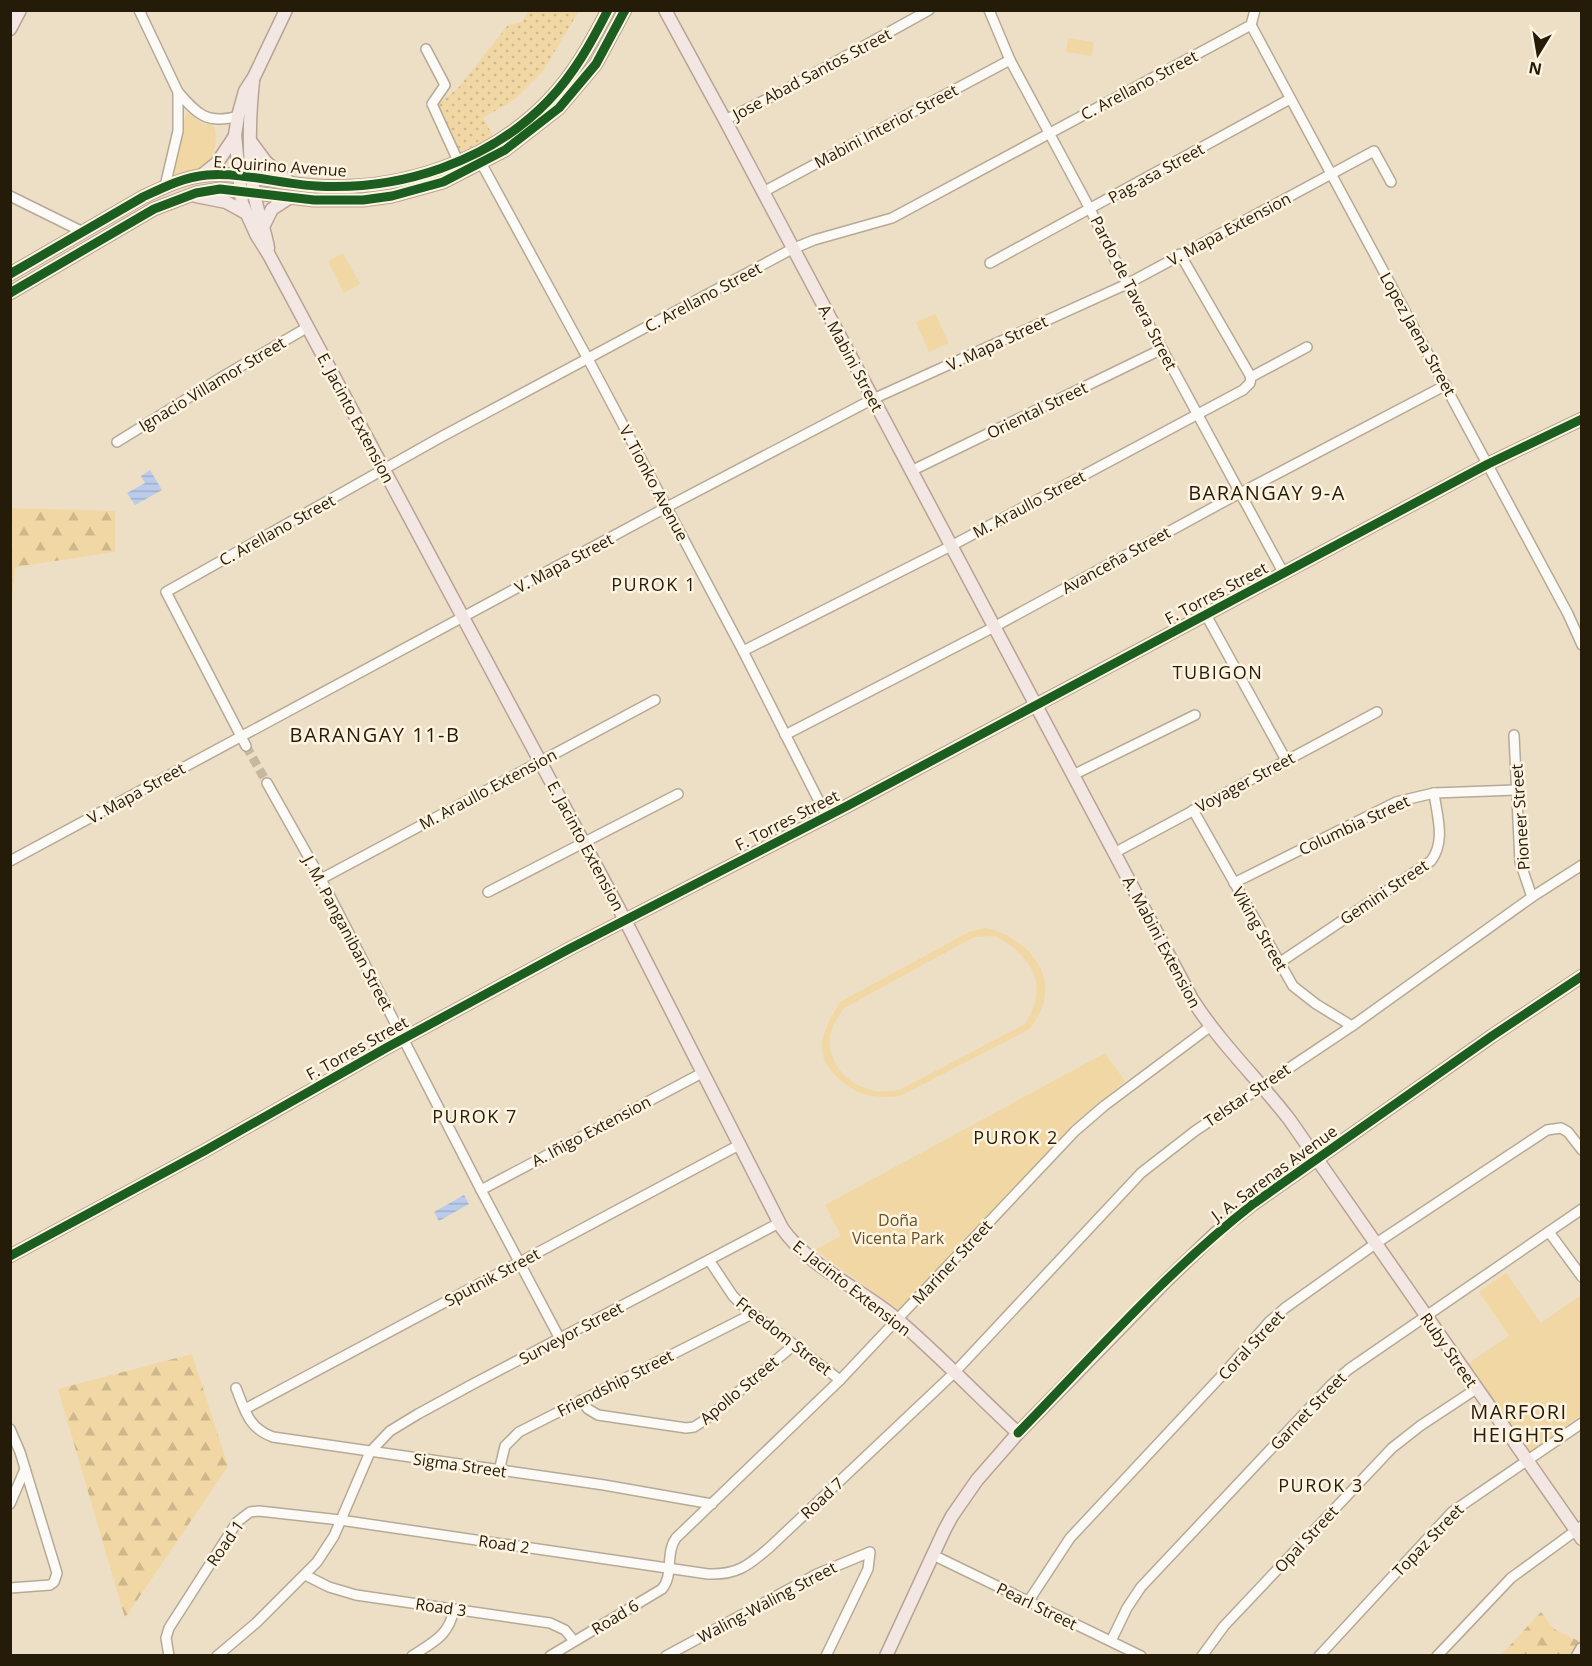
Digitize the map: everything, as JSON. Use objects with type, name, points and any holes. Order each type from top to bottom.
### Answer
[{"type":"main road","points":[[10,29],[20,10]]},
{"type":"main road","points":[[201,176],[217,163],[235,135],[245,91],[286,10]]},
{"type":"main road","name":"E. Quirino Avenue","points":[[10,293],[154,209],[181,197],[207,190],[340,201],[392,196],[443,182],[478,158],[548,101],[584,56],[608,10]]},
{"type":"main road","name":"E. Quirino Avenue","points":[[10,274],[165,186],[201,176],[238,176],[314,186],[365,186],[411,178],[458,161],[505,150],[559,108],[596,64],[625,10]]},
{"type":"main road","name":"A. Mabini Street","points":[[665,10],[1037,705]]},
{"type":"main road","name":"E. Jacinto Extension","points":[[254,77],[249,140],[254,193],[269,255]]},
{"type":"main road","name":"E. Jacinto Extension","points":[[235,135],[240,191],[246,213],[258,239],[308,327],[625,920],[779,1223],[791,1241],[808,1256],[898,1320],[1018,1433]]},
{"type":"main road","points":[[249,140],[266,162],[291,183]]},
{"type":"main road","points":[[181,197],[215,199],[246,213]]},
{"type":"main road","points":[[263,227],[272,209],[290,197]]},
{"type":"main road","name":"F. Torres Street","points":[[10,1256],[206,1150],[403,1039],[625,920],[827,817],[1488,464],[1581,418]]},
{"type":"main road","name":"A. Mabini Extension","points":[[1037,705],[1192,999],[1211,1026],[1262,1085],[1317,1160]]},
{"type":"main road","name":"J. A. Sarenas Avenue","points":[[886,1656],[944,1531],[964,1498],[1018,1433],[1167,1280],[1216,1233],[1581,976]]},
{"type":"main road","name":"Ruby Street","points":[[1317,1160],[1526,1461],[1580,1532]]},
{"type":"main road","points":[[1578,1656],[1581,1649]]},
{"type":"street","points":[[139,10],[178,92],[201,116],[220,120],[238,116]]},
{"type":"street","name":"Jose Abad Santos Street","points":[[725,120],[781,92],[929,10]]},
{"type":"street","name":"Pardo de Tavera Street","points":[[989,10],[1010,60],[1090,209],[1127,284],[1284,574]]},
{"type":"street","points":[[1251,26],[1255,10]]},
{"type":"street","name":"Lopez Jaena Street","points":[[1251,26],[1569,614],[1581,645]]},
{"type":"street","name":"C. Arellano Street","points":[[240,736],[166,592],[383,470],[792,249],[892,218],[1251,26]]},
{"type":"street","points":[[426,49],[445,85],[432,104],[458,161]]},
{"type":"street","name":"Mabini Interior Street","points":[[763,192],[1010,60]]},
{"type":"street","points":[[165,186],[178,131],[178,92]]},
{"type":"street","name":"Pag-asa Street","points":[[990,263],[1290,99]]},
{"type":"street","name":"V. Mapa Extension","points":[[1127,284],[1374,151],[1391,182]]},
{"type":"street","name":"V. Tionko Avenue","points":[[478,158],[667,507],[827,817]]},
{"type":"street","points":[[10,196],[83,232]]},
{"type":"street","points":[[1180,254],[1251,377]]},
{"type":"street","name":"V. Mapa Street","points":[[10,861],[667,507],[873,399],[1127,284]]},
{"type":"street","name":"Ignacio Villamor Street","points":[[117,442],[308,327]]},
{"type":"street","name":"M. Araullo Street","points":[[743,651],[951,546],[1246,388],[1251,377],[1307,347]]},
{"type":"street","name":"Oriental Street","points":[[911,471],[1162,350]]},
{"type":"street","name":"Avanceña Street","points":[[785,735],[994,627],[1240,493],[1446,385]]},
{"type":"street","points":[[1206,615],[1286,760]]},
{"type":"street","name":"M. Araullo Extension","points":[[321,879],[655,700]]},
{"type":"street","name":"Voyager Street","points":[[1114,853],[1377,712]]},
{"type":"street","points":[[1073,775],[1195,716]]},
{"type":"street","name":"Pioneer Street","points":[[1514,735],[1520,862],[1532,897]]},
{"type":"street","points":[[240,736],[246,746]]},
{"type":"street","name":"J. M. Panganiban Street","points":[[267,783],[321,879],[560,1339]]},
{"type":"street","name":"Columbia Street","points":[[1234,884],[1389,805],[1413,796],[1516,790]]},
{"type":"street","name":"Gemini Street","points":[[1279,963],[1431,861],[1438,851],[1440,842],[1434,793]]},
{"type":"street","points":[[488,892],[678,794]]},
{"type":"street","name":"Viking Street","points":[[1193,810],[1293,986],[1316,1004],[1352,1026]]},
{"type":"street","name":"Telstar Street","points":[[954,1373],[1141,1173],[1195,1131],[1352,1026],[1532,897],[1581,865]]},
{"type":"street","name":"Mariner Street","points":[[668,1569],[669,1552],[673,1543],[840,1380],[1075,1131],[1104,1106],[1211,1026]]},
{"type":"street","name":"A. Iñigo Extension","points":[[481,1190],[702,1072]]},
{"type":"street","name":"Coral Street","points":[[1028,1602],[1070,1538],[1269,1322],[1294,1301],[1375,1244],[1547,1130],[1561,1128],[1569,1132],[1581,1150]]},
{"type":"street","name":"Sputnik Street","points":[[245,1409],[739,1145]]},
{"type":"street","name":"Garnet Street","points":[[1111,1641],[1127,1608],[1141,1587],[1331,1385],[1349,1369],[1581,1209]]},
{"type":"street","name":"Surveyor Street","points":[[370,1452],[382,1438],[409,1419],[779,1223]]},
{"type":"street","points":[[1549,1232],[1581,1277]]},
{"type":"street","name":"Freedom Street","points":[[709,1260],[733,1296],[752,1314],[840,1380]]},
{"type":"street","name":"Friendship Street","points":[[499,1471],[505,1446],[519,1432],[752,1314]]},
{"type":"street","name":"Apollo Street","points":[[581,1400],[597,1415],[686,1428],[694,1427],[794,1345]]},
{"type":"street","name":"Road 7","points":[[668,1569],[719,1574],[735,1572],[749,1565],[954,1373]]},
{"type":"street","name":"Sigma Street","points":[[236,1388],[255,1428],[273,1437],[615,1486],[712,1503]]},
{"type":"street","name":"Opal Street","points":[[1202,1656],[1224,1626],[1392,1448],[1420,1426],[1476,1389]]},
{"type":"street","name":"Topaz Street","points":[[1319,1656],[1452,1512],[1581,1423]]},
{"type":"street","points":[[10,1429],[25,1469],[57,1573],[54,1582],[50,1585],[10,1588]]},
{"type":"street","points":[[217,1656],[256,1623],[305,1575],[326,1550],[370,1452]]},
{"type":"street","points":[[10,1504],[25,1469]]},
{"type":"street","name":"Road 1","points":[[169,1656],[166,1644],[167,1633],[230,1531],[243,1517],[250,1512],[269,1511],[340,1520]]},
{"type":"street","name":"Road 2","points":[[340,1520],[668,1569]]},
{"type":"street","points":[[1437,1656],[1511,1578],[1580,1532]]},
{"type":"street","name":"Waling-Waling Street","points":[[666,1656],[807,1579],[870,1552],[868,1569],[826,1656]]},
{"type":"street","name":"Pearl Street","points":[[933,1555],[1141,1656]]},
{"type":"street","name":"Road 6","points":[[550,1656],[662,1589],[668,1580],[668,1569]]},
{"type":"street","name":"Road 3","points":[[305,1575],[342,1591],[550,1623],[565,1630],[574,1641]]},
{"type":"street","points":[[412,1656],[442,1635],[452,1621],[454,1609]]},
{"type":"green space","points":[[528,11],[579,11],[543,71],[514,100],[483,118],[493,136],[458,154],[436,106],[459,87],[508,25],[522,22]]},
{"type":"green space","points":[[1068,38],[1094,42],[1092,56],[1066,52]]},
{"type":"green space","points":[[189,113],[203,124],[210,124],[215,128],[214,150],[204,168],[190,174],[176,176],[172,174],[186,114]]},
{"type":"green space","points":[[343,253],[360,284],[344,293],[328,261]]},
{"type":"green space","points":[[935,314],[949,343],[929,352],[916,322]]},
{"type":"green space","points":[[11,508],[115,511],[115,552],[15,567],[11,610]]},
{"type":"green space","points":[[986,928],[997,931],[1018,943],[1036,960],[1045,982],[1045,994],[1042,1008],[1030,1029],[900,1096],[872,1096],[857,1091],[842,1082],[828,1066],[822,1048],[827,1027],[840,1002],[969,932]],"holes":[[[995,936],[1008,944],[1027,962],[1036,984],[1036,997],[1025,1024],[899,1090],[885,1092],[863,1087],[847,1078],[841,1071],[832,1056],[830,1038],[833,1026],[844,1008],[974,937]]]},
{"type":"green space","name":"Doña Vicenta Park","points":[[1105,1053],[1125,1081],[1072,1125],[899,1310],[815,1250],[841,1236],[825,1205]]},
{"type":"green space","points":[[1506,1273],[1541,1323],[1581,1295],[1581,1415],[1527,1454],[1466,1365],[1509,1336],[1479,1292]]},
{"type":"green space","points":[[192,1354],[228,1466],[125,1618],[58,1389]]},
{"type":"green space","points":[[1541,1612],[1554,1629],[1581,1642],[1572,1655],[1500,1656]]},
{"type":"water","points":[[150,470],[162,490],[135,505],[127,493],[145,483],[141,476]]},
{"type":"water","points":[[464,1195],[469,1204],[439,1221],[434,1212]]},
{"type":"tunnel","points":[[246,746],[267,783]]},
{"type":"cycle path","points":[[10,274],[143,197],[190,178],[207,175],[234,175],[302,185],[348,186],[411,177],[471,156],[499,141],[548,101],[581,58],[608,10]]},
{"type":"cycle path","points":[[10,293],[154,209],[196,193],[220,189],[314,200],[363,200],[392,196],[443,182],[505,150],[559,108],[596,64],[625,10]]},
{"type":"cycle path","points":[[10,1256],[569,949],[847,806],[1488,464],[1582,419]]},
{"type":"cycle path","points":[[1018,1433],[1161,1285],[1253,1204],[1492,1036],[1582,976]]},
{"type":"district","name":"BARANGAY 9-A","points":[[1267,492]]},
{"type":"district","name":"PUROK 1","points":[[654,584]]},
{"type":"district","name":"TUBIGON","points":[[1218,672]]},
{"type":"district","name":"BARANGAY 11-B","points":[[375,734]]},
{"type":"district","name":"PUROK 7","points":[[475,1116]]},
{"type":"district","name":"PUROK 2","points":[[1016,1137]]},
{"type":"district","name":"MARFORI HEIGHTS","points":[[1519,1422]]},
{"type":"district","name":"PUROK 3","points":[[1321,1485]]}]
